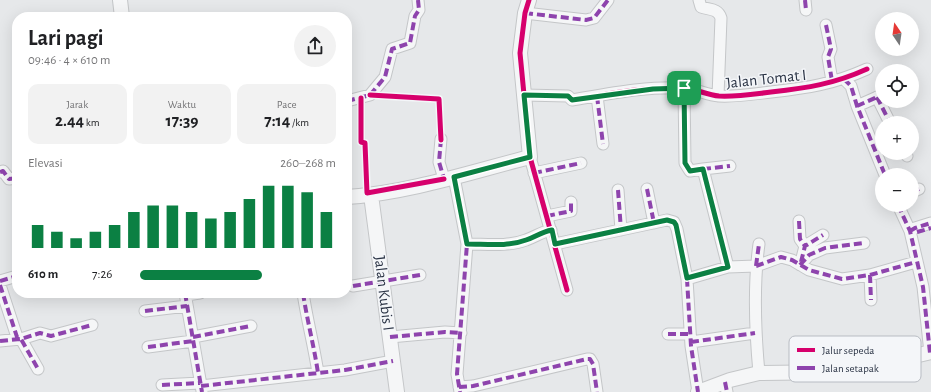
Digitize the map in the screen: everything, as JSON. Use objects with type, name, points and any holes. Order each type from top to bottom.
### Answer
[{"type":"street","points":[[120,0],[121,12]]},
{"type":"street","points":[[352,100],[370,95],[385,77],[392,49],[410,43],[415,16],[419,10],[418,0]]},
{"type":"street","points":[[567,290],[552,230],[530,157],[520,53],[527,6],[586,20],[594,18],[608,0]]},
{"type":"street","points":[[699,0],[701,7],[714,10],[720,14],[721,18],[718,96]]},
{"type":"street","points":[[826,25],[831,49],[828,57],[832,81]]},
{"type":"street","name":"Jalan Tomat I","points":[[524,95],[568,96],[572,100],[653,89],[684,88],[718,96],[746,95],[819,86],[840,78],[844,79],[867,69]]},
{"type":"street","points":[[844,79],[851,86],[857,106],[882,168]]},
{"type":"street","points":[[684,88],[685,163],[690,171],[730,166]]},
{"type":"street","points":[[597,96],[604,144]]},
{"type":"street","points":[[857,106],[875,98]]},
{"type":"street","points":[[441,138],[439,162],[449,178],[467,244],[457,374],[459,390],[590,359],[593,364],[597,392]]},
{"type":"street","points":[[352,197],[371,195],[449,178],[530,157]]},
{"type":"street","points":[[534,173],[581,163]]},
{"type":"street","points":[[703,169],[728,267]]},
{"type":"street","points":[[0,172],[3,171],[9,179],[12,179]]},
{"type":"street","points":[[647,189],[654,223]]},
{"type":"street","points":[[618,190],[621,230]]},
{"type":"street","name":"Jalan Kubis I","points":[[371,195],[384,281],[396,392]]},
{"type":"street","points":[[547,216],[571,211],[571,202]]},
{"type":"street","points":[[901,212],[910,231],[916,262],[927,293],[931,353],[921,355]]},
{"type":"street","points":[[555,244],[667,220],[674,222],[676,225],[687,278],[690,338],[698,392],[726,387],[759,373],[789,373]]},
{"type":"street","points":[[799,221],[800,239],[805,246]]},
{"type":"street","points":[[910,231],[931,223]]},
{"type":"street","points":[[910,231],[919,232],[931,228]]},
{"type":"street","points":[[467,244],[509,244],[526,240],[539,233],[552,230]]},
{"type":"street","points":[[800,265],[805,246],[823,235]]},
{"type":"street","points":[[800,265],[809,255],[825,248],[864,243]]},
{"type":"street","points":[[759,244],[756,266],[755,333],[759,373]]},
{"type":"street","points":[[687,278],[728,267],[756,266],[781,257],[792,260],[809,270],[842,280],[870,275],[916,262]]},
{"type":"street","points":[[353,286],[420,275]]},
{"type":"street","points":[[870,275],[871,300]]},
{"type":"street","points":[[0,281],[12,277]]},
{"type":"street","points":[[0,285],[17,337],[21,340],[38,369]]},
{"type":"street","points":[[186,298],[201,387]]},
{"type":"street","points":[[304,298],[309,332],[314,342],[318,373]]},
{"type":"street","points":[[145,311],[187,306]]},
{"type":"street","points":[[0,342],[21,340],[40,333],[51,336],[92,326]]},
{"type":"street","points":[[148,347],[251,326]]},
{"type":"street","points":[[390,337],[446,332],[461,333]]},
{"type":"street","points":[[668,334],[690,338],[755,333]]},
{"type":"street","points":[[162,385],[201,387],[318,373],[393,361]]},
{"type":"marked path","points":[[352,100],[370,95],[385,77],[392,49],[410,43],[415,16],[419,10],[418,0]]},
{"type":"marked path","points":[[525,13],[586,20],[594,18],[608,0]]},
{"type":"marked path","points":[[805,0],[806,10]]},
{"type":"marked path","points":[[826,25],[831,49],[828,57],[832,81]]},
{"type":"marked path","points":[[844,79],[851,86],[857,106],[882,168]]},
{"type":"marked path","points":[[684,88],[685,163],[690,171],[703,169],[728,267]]},
{"type":"marked path","points":[[597,96],[603,144]]},
{"type":"marked path","points":[[857,106],[875,98]]},
{"type":"marked path","points":[[882,108],[886,116]]},
{"type":"marked path","points":[[441,139],[439,162],[444,179]]},
{"type":"marked path","points":[[534,173],[581,163]]},
{"type":"marked path","points":[[703,169],[730,166]]},
{"type":"marked path","points":[[0,172],[3,171],[9,179],[12,179]]},
{"type":"marked path","points":[[454,177],[467,244],[457,374],[460,392]]},
{"type":"marked path","points":[[647,189],[654,223]]},
{"type":"marked path","points":[[618,190],[621,230]]},
{"type":"marked path","points":[[547,216],[571,211],[571,202]]},
{"type":"marked path","points":[[901,212],[910,231],[923,287],[930,353]]},
{"type":"marked path","points":[[555,244],[667,220],[674,222],[677,229],[687,279],[691,346],[698,392]]},
{"type":"marked path","points":[[799,221],[800,239],[805,246]]},
{"type":"marked path","points":[[910,231],[931,223]]},
{"type":"marked path","points":[[917,232],[931,228]]},
{"type":"marked path","points":[[467,244],[512,244],[551,230]]},
{"type":"marked path","points":[[801,262],[805,246],[823,235]]},
{"type":"marked path","points":[[800,265],[809,255],[825,248],[864,243]]},
{"type":"marked path","points":[[756,266],[759,244]]},
{"type":"marked path","points":[[756,266],[781,257],[792,260],[809,270],[842,279],[870,275],[916,262]]},
{"type":"marked path","points":[[353,286],[420,275]]},
{"type":"marked path","points":[[870,275],[871,300]]},
{"type":"marked path","points":[[0,281],[12,277]]},
{"type":"marked path","points":[[0,285],[17,337],[21,339],[38,369]]},
{"type":"marked path","points":[[186,298],[202,392]]},
{"type":"marked path","points":[[304,298],[318,373]]},
{"type":"marked path","points":[[145,311],[187,306]]},
{"type":"marked path","points":[[0,341],[21,339],[40,333],[51,336],[92,325]]},
{"type":"marked path","points":[[193,337],[251,326]]},
{"type":"marked path","points":[[390,337],[445,332],[461,333]]},
{"type":"marked path","points":[[691,342],[755,333]]},
{"type":"marked path","points":[[668,334],[690,334]]},
{"type":"marked path","points":[[148,347],[193,341]]},
{"type":"marked path","points":[[459,387],[473,386],[590,359],[593,364],[597,392]]},
{"type":"marked path","points":[[201,386],[345,370],[393,361]]},
{"type":"marked path","points":[[725,382],[727,392]]},
{"type":"marked path","points":[[162,385],[200,383]]},
{"type":"cycle path","points":[[529,0],[525,13],[520,53],[530,157],[567,290]]},
{"type":"cycle path","points":[[524,95],[568,96],[572,100],[628,91],[656,88],[684,88],[719,96],[738,96],[820,85],[867,69]]},
{"type":"cycle path","points":[[370,95],[439,99],[441,140]]},
{"type":"cycle path","points":[[361,98],[361,142],[365,143],[367,193],[444,179]]},
{"type":"route","points":[[684,88],[685,163],[690,171],[703,169],[728,267],[687,278],[676,225],[674,222],[667,220],[555,244],[552,230],[539,233],[526,240],[509,244],[467,244],[454,177],[530,157],[524,95],[568,96],[572,100],[653,89],[684,88]]}]
